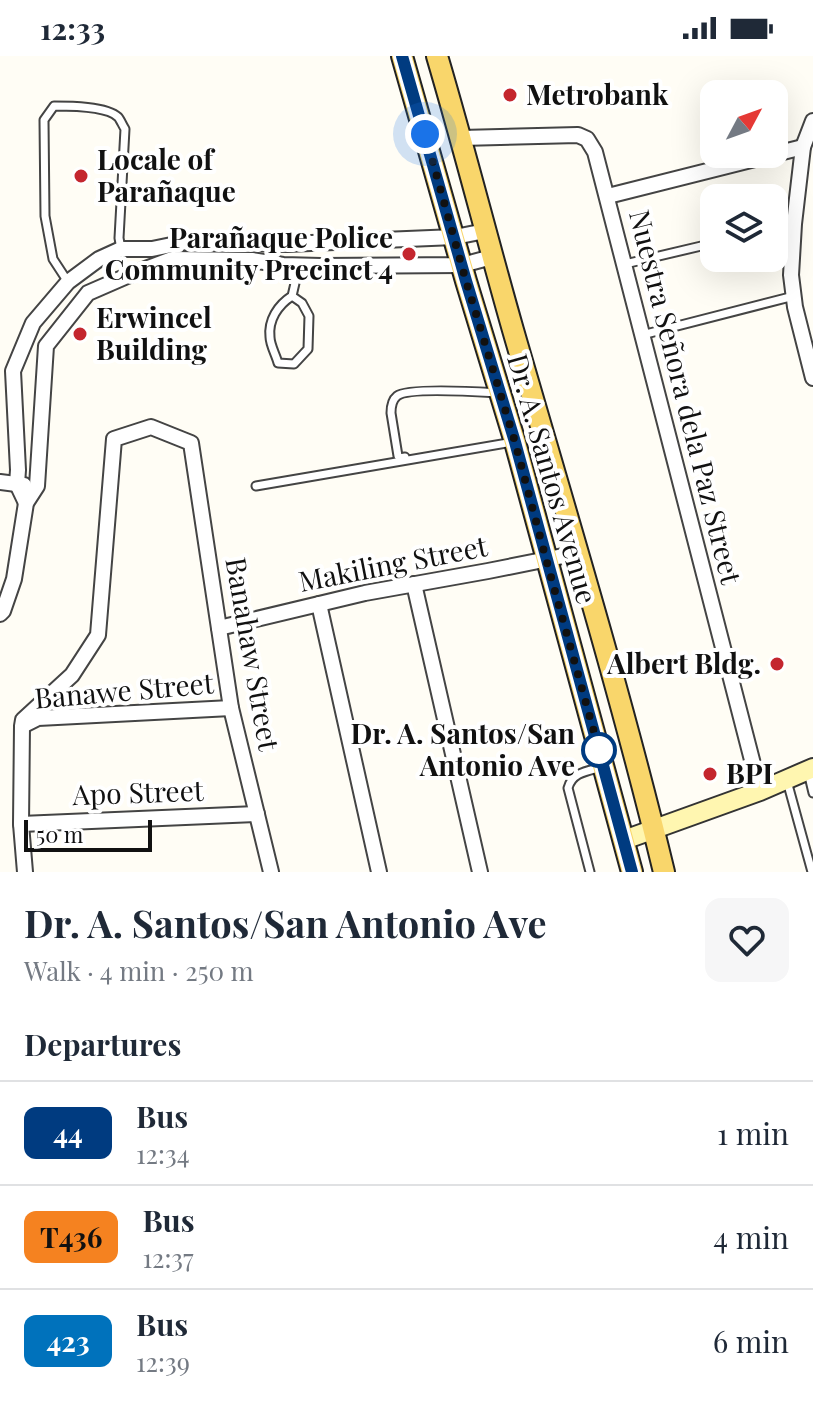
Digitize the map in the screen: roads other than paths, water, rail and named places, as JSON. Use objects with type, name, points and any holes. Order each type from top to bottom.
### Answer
[{"type":"main road","name":"Dr. A. Santos Avenue","points":[[402,56],[515,442],[632,872]]},
{"type":"main road","name":"Dr. A. Santos Avenue","points":[[437,56],[578,553],[664,872]]},
{"type":"main road","points":[[624,840],[760,791],[810,769]]},
{"type":"street","points":[[813,121],[803,147],[791,275],[795,307],[813,378]]},
{"type":"street","name":"Nuestra Señora dela Paz Street","points":[[461,138],[578,135],[587,139],[595,152],[760,791]]},
{"type":"street","points":[[608,196],[803,147]]},
{"type":"street","points":[[26,503],[17,484],[13,371],[33,323],[68,282],[99,259],[121,249],[152,249],[186,242],[287,244],[455,237],[485,231]]},
{"type":"street","points":[[252,260],[254,244]]},
{"type":"street","points":[[283,265],[287,244]]},
{"type":"street","points":[[121,249],[127,276]]},
{"type":"street","points":[[0,614],[14,579],[26,503],[37,486],[46,346],[88,293],[172,259],[252,260],[299,266],[462,265],[492,257]]},
{"type":"street","name":"Banahaw Street","points":[[22,726],[23,720],[72,675],[98,635],[114,439],[151,427],[191,443],[231,708],[271,872]]},
{"type":"street","points":[[0,482],[37,486]]},
{"type":"street","name":"Makiling Street","points":[[219,628],[365,593],[578,553]]},
{"type":"street","points":[[414,584],[480,872]]},
{"type":"street","points":[[319,604],[379,872]]},
{"type":"street","name":"Banawe Street","points":[[22,726],[38,718],[231,708]]},
{"type":"street","points":[[22,726],[21,824],[25,872]]},
{"type":"street","name":"Apo Street","points":[[21,824],[257,814]]},
{"type":"lane","points":[[68,282],[53,259],[45,216],[44,120],[54,106],[108,111],[119,118],[125,129],[121,249]]},
{"type":"lane","points":[[788,226],[794,224]]},
{"type":"lane","points":[[625,264],[700,246]]},
{"type":"lane","points":[[292,296],[302,303],[309,316],[308,349],[294,364],[278,363],[269,336],[273,315],[292,296],[299,266]]},
{"type":"lane","points":[[642,335],[794,296]]},
{"type":"lane","points":[[456,451],[447,449],[400,458],[391,413],[396,396],[441,391],[500,393]]},
{"type":"lane","points":[[256,486],[515,442]]},
{"type":"lane","points":[[590,872],[568,788],[576,774],[604,767]]},
{"type":"lane","points":[[810,769],[813,793]]},
{"type":"lane","points":[[786,779],[812,872]]},
{"type":"place","name":"Metrobank","points":[[510,95]]},
{"type":"place","name":"Locale of Parañaque","points":[[81,176]]},
{"type":"place","name":"Parañaque Police Community Precinct 4","points":[[409,254]]},
{"type":"place","name":"Erwincel Building","points":[[80,334]]},
{"type":"place","name":"Albert Bldg.","points":[[777,664]]},
{"type":"place","name":"Dr. A. Santos/San Antonio Ave","points":[[599,750]]},
{"type":"place","name":"BPI","points":[[710,774]]}]
